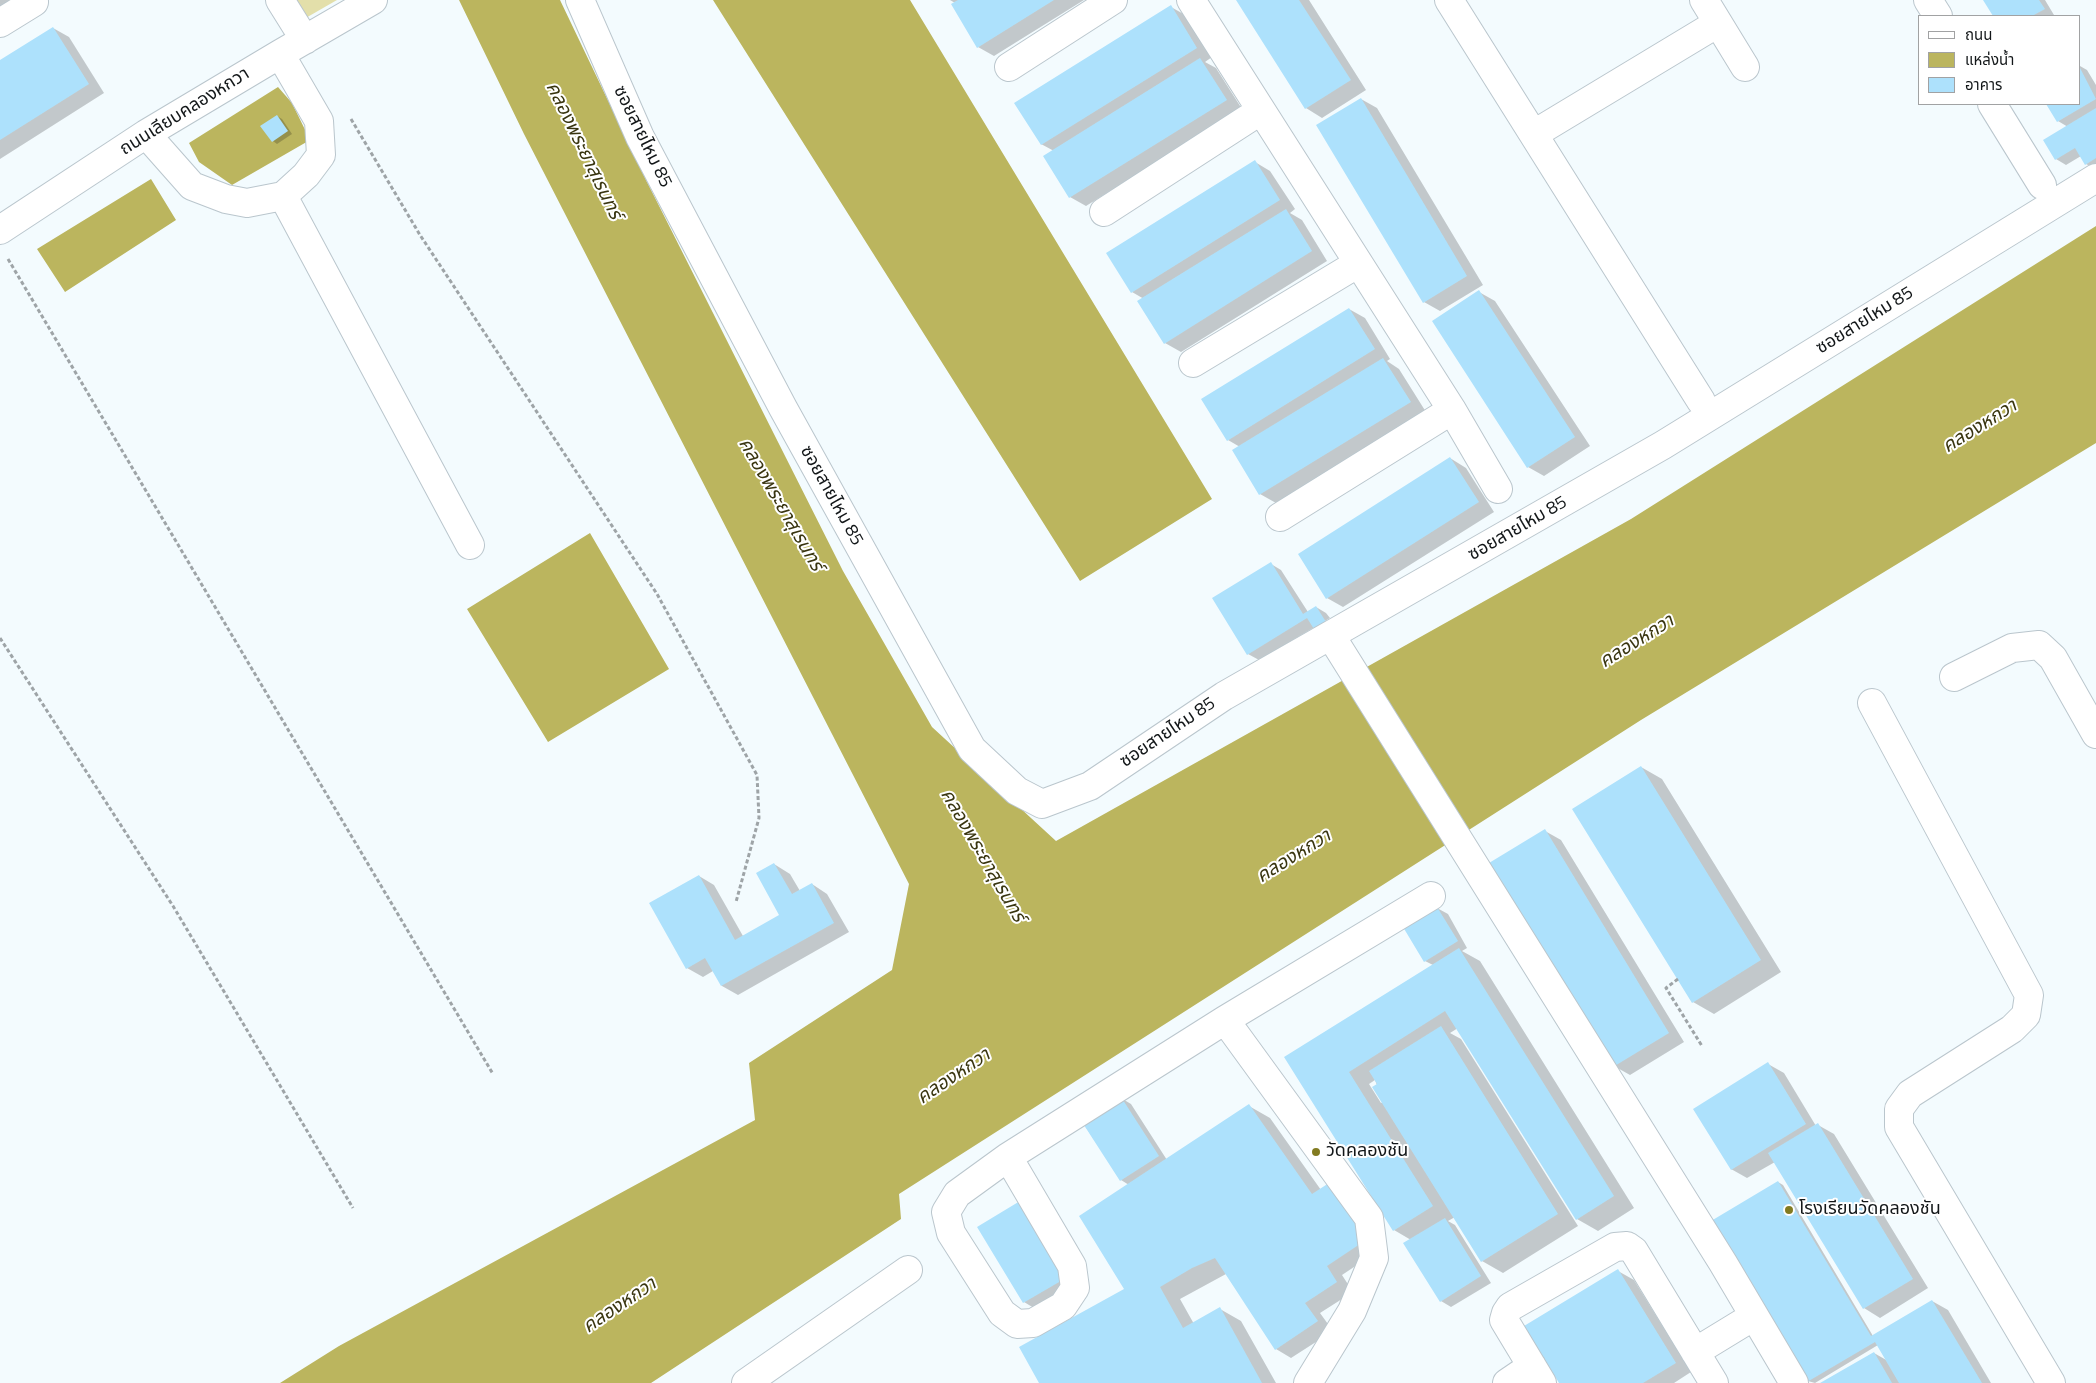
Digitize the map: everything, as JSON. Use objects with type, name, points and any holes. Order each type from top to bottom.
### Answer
[{"type":"street","points":[[280,0],[305,40]]},
{"type":"street","name":"ถนนเลียบคลองหกวา","points":[[3,242],[146,134],[374,0]]},
{"type":"street","name":"ซอยสายไหม 85","points":[[580,0],[640,137],[792,426],[972,749],[1017,791],[1042,804],[1090,786],[1224,696],[1662,445],[2096,178]]},
{"type":"street","points":[[1009,66],[1113,0]]},
{"type":"street","points":[[1191,0],[1357,264],[1452,410],[1498,489]]},
{"type":"street","points":[[1450,0],[1701,401]]},
{"type":"street","points":[[1928,0],[1937,15]]},
{"type":"street","points":[[0,23],[34,2]]},
{"type":"street","points":[[1534,134],[1711,11],[1745,67]]},
{"type":"street","points":[[146,134],[192,186],[226,199],[247,204],[283,196],[306,175],[321,156],[319,121],[280,54]]},
{"type":"street","points":[[1993,105],[2042,186]]},
{"type":"street","points":[[1104,212],[1260,111]]},
{"type":"street","points":[[283,196],[470,544]]},
{"type":"street","points":[[1193,364],[1357,264]]},
{"type":"street","points":[[1280,517],[1452,410]]},
{"type":"street","points":[[1331,636],[1723,1263],[1794,1383]]},
{"type":"street","points":[[1954,677],[2012,648],[2039,645],[2053,658],[2096,734]]},
{"type":"street","points":[[1872,703],[2030,996],[2026,1015],[2012,1029],[1910,1094],[1899,1109],[1899,1127],[2051,1383]]},
{"type":"street","points":[[1008,1157],[1072,1266],[1075,1288],[1063,1306],[1033,1323],[1017,1324],[1002,1313],[950,1234],[946,1212],[957,1194],[1008,1157],[1225,1020],[1431,896]]},
{"type":"street","points":[[1225,1020],[1369,1218],[1374,1258],[1352,1311],[1308,1383]]},
{"type":"street","points":[[1507,1383],[1537,1374],[1504,1320],[1510,1307],[1615,1247],[1627,1246],[1634,1250],[1714,1383]]},
{"type":"street","points":[[746,1383],[908,1270]]},
{"type":"street","points":[[1695,1352],[1754,1316]]},
{"type":"path","points":[[350,116],[420,235],[657,594],[757,775],[759,818],[736,902]]},
{"type":"path","points":[[3,242],[493,1074]]},
{"type":"path","points":[[0,638],[173,906],[353,1208]]},
{"type":"path","points":[[1678,979],[1666,988],[1702,1046]]},
{"type":"shaded area","points":[[293,0],[337,0],[304,19]]},
{"type":"water","points":[[459,0],[560,0],[647,182],[843,571],[932,727],[1056,841],[1631,519],[2096,226],[2096,443],[1641,720],[899,1194],[901,1219],[651,1383],[280,1383],[339,1346],[755,1120],[749,1063],[892,970],[909,884],[524,134]]},
{"type":"water","points":[[713,0],[910,0],[1212,499],[1080,581]]},
{"type":"water","points":[[278,87],[292,103],[310,140],[232,185],[199,162],[189,143]]},
{"type":"water","points":[[151,179],[176,220],[65,292],[37,249]]},
{"type":"water","points":[[590,533],[669,669],[548,742],[467,609]]},
{"type":"building","points":[[958,0],[1054,0],[977,48],[951,4]]},
{"type":"building","points":[[1236,0],[1299,0],[1351,80],[1305,109]]},
{"type":"building","points":[[1983,0],[2039,0],[2045,9],[2034,15],[1992,15]]},
{"type":"building","points":[[1171,5],[1197,48],[1041,145],[1014,103]]},
{"type":"building","points":[[53,27],[89,84],[0,140],[0,60]]},
{"type":"building","points":[[1200,58],[1227,100],[1069,198],[1043,156]]},
{"type":"building","points":[[2081,70],[2096,99],[2057,122],[2047,105],[2081,105]]},
{"type":"building","points":[[1361,98],[1467,276],[1423,303],[1316,125]]},
{"type":"building","points":[[2096,108],[2096,158],[2085,165],[2075,148],[2055,160],[2043,140]]},
{"type":"building","points":[[277,115],[288,131],[272,142],[260,126]]},
{"type":"building","points":[[1255,160],[1280,200],[1131,293],[1106,253]]},
{"type":"building","points":[[1286,209],[1312,251],[1164,344],[1137,301]]},
{"type":"building","points":[[1479,290],[1575,437],[1527,468],[1432,321]]},
{"type":"building","points":[[1349,308],[1375,349],[1227,441],[1201,399]]},
{"type":"building","points":[[1383,358],[1411,402],[1259,495],[1232,450]]},
{"type":"building","points":[[1450,457],[1479,502],[1326,599],[1298,554]]},
{"type":"building","points":[[1271,562],[1303,614],[1316,606],[1326,622],[1314,629],[1307,618],[1247,655],[1212,598]]},
{"type":"building","points":[[1641,766],[1761,960],[1692,1003],[1572,809]]},
{"type":"building","points":[[1545,829],[1669,1033],[1613,1067],[1489,863]]},
{"type":"building","points":[[774,863],[792,894],[812,883],[834,923],[721,986],[705,958],[686,969],[649,903],[699,875],[735,940],[779,915],[756,873]]},
{"type":"building","points":[[1437,907],[1458,941],[1424,962],[1403,927]]},
{"type":"building","points":[[1459,948],[1614,1196],[1576,1220],[1445,1011],[1349,1072],[1433,1206],[1393,1231],[1284,1057]]},
{"type":"building","points":[[1441,1026],[1558,1214],[1481,1262],[1372,1087],[1377,1084],[1369,1071]]},
{"type":"building","points":[[1768,1062],[1806,1124],[1731,1170],[1693,1109]]},
{"type":"building","points":[[1121,1097],[1159,1156],[1120,1181],[1082,1122]]},
{"type":"building","points":[[1249,1104],[1312,1194],[1329,1183],[1366,1240],[1327,1266],[1337,1282],[1305,1303],[1318,1321],[1275,1350],[1215,1258],[1192,1268],[1160,1287],[1183,1328],[1220,1307],[1262,1383],[1039,1383],[1019,1347],[1124,1289],[1079,1216]]},
{"type":"building","points":[[1818,1123],[1913,1279],[1863,1309],[1768,1153]]},
{"type":"building","points":[[1778,1181],[1871,1336],[1932,1300],[1982,1383],[1899,1383],[1875,1342],[1807,1382],[1711,1221]]},
{"type":"building","points":[[1020,1201],[1066,1278],[1023,1303],[977,1227]]},
{"type":"building","points":[[1445,1218],[1481,1276],[1440,1302],[1403,1243]]},
{"type":"building","points":[[1618,1269],[1676,1363],[1643,1383],[1559,1383],[1524,1326]]},
{"type":"building","points":[[1874,1352],[1892,1383],[1820,1383]]},
{"type":"place","name":"วัดคลองชัน","points":[[1316,1152]]},
{"type":"place","name":"โรงเรียนวัดคลองชัน","points":[[1789,1210]]},
{"type":"water label","name":"คลองพระยาสุเรนทร์","points":[[583,151]]},
{"type":"water label","name":"คลองหกวา","points":[[1980,427]]},
{"type":"water label","name":"คลองพระยาสุเรนทร์","points":[[780,505]]},
{"type":"water label","name":"คลองหกวา","points":[[1637,642]]},
{"type":"water label","name":"คลองพระยาสุเรนทร์","points":[[982,856]]},
{"type":"water label","name":"คลองหกวา","points":[[1294,857]]},
{"type":"water label","name":"คลองหกวา","points":[[954,1077]]},
{"type":"water label","name":"คลองหกวา","points":[[620,1306]]}]
